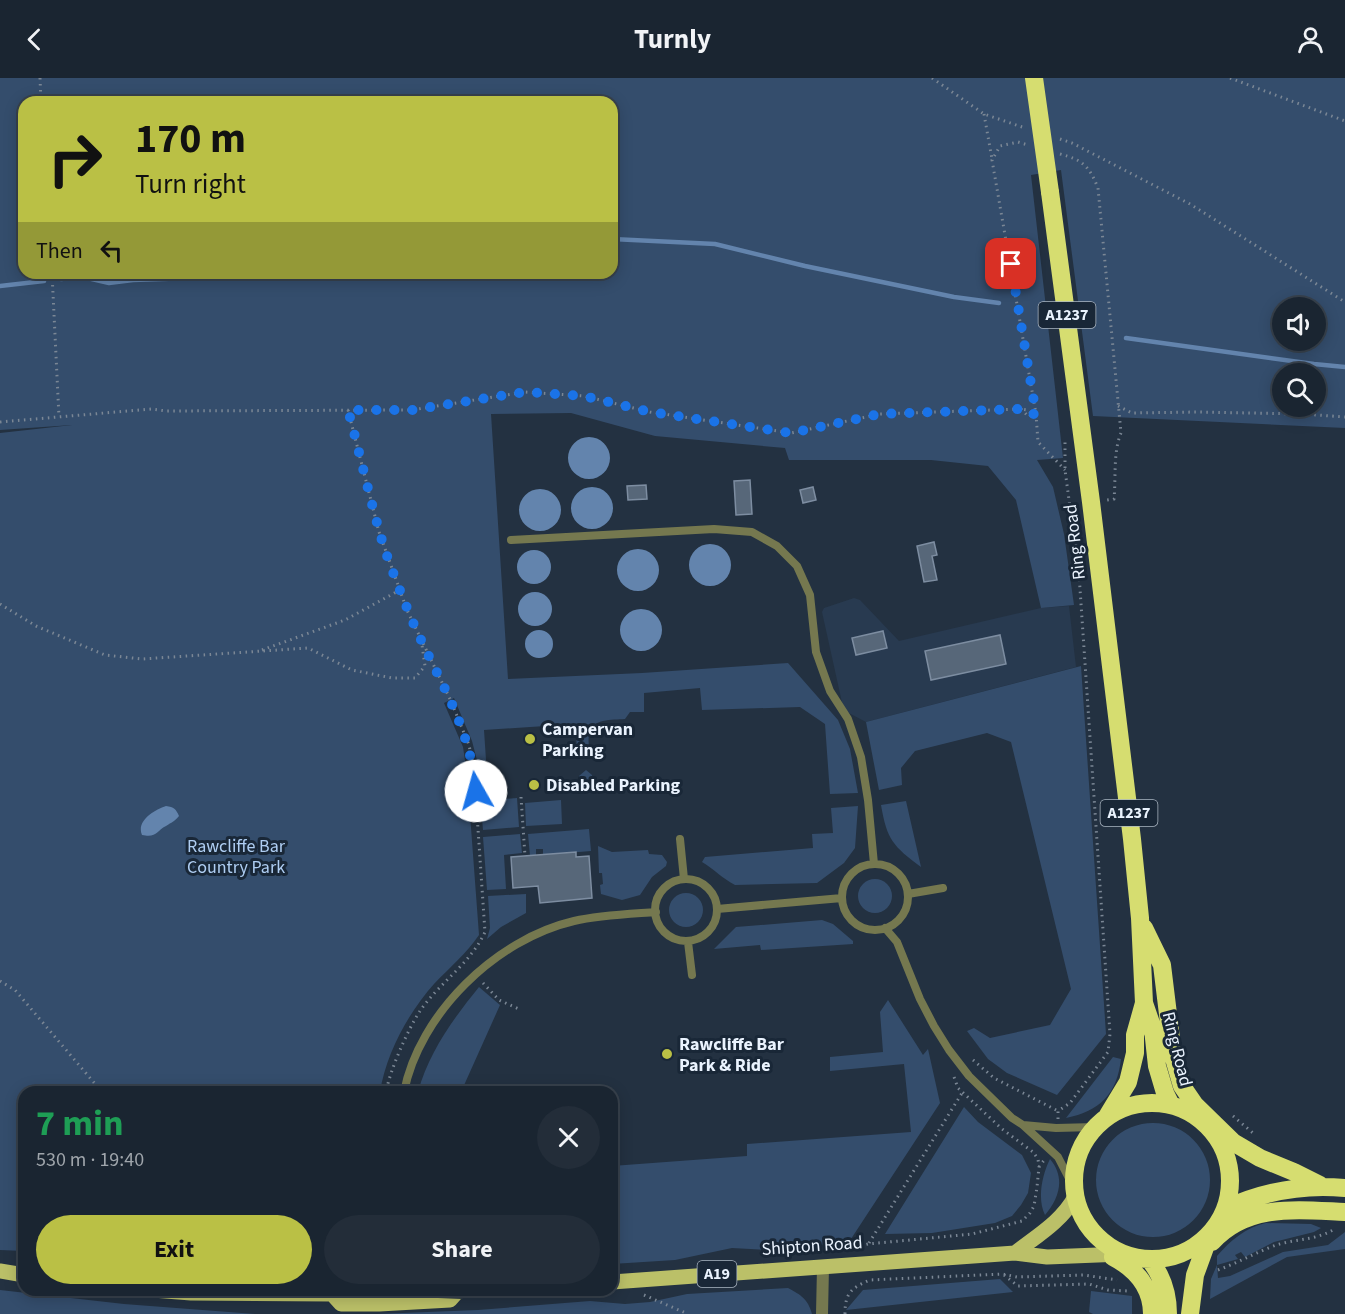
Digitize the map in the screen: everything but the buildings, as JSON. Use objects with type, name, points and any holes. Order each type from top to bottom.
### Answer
[{"type":"highway","name":"Ring Road","points":[[1034,78],[1091,502],[1140,918],[1144,1003],[1153,1029],[1157,1066],[1171,1105]]},
{"type":"highway","points":[[1140,918],[1162,965],[1173,1055],[1182,1086],[1195,1105],[1235,1144]]},
{"type":"highway","name":"Ring Road","points":[[1100,1123],[1128,1082],[1135,1053],[1135,1035],[1144,1003]]},
{"type":"highway","points":[[1151,1308],[1144,1283],[1097,1238],[1080,1212],[1075,1193],[1074,1172],[1077,1157],[1084,1142],[1100,1123],[1119,1110],[1136,1105],[1153,1103],[1171,1105],[1185,1110],[1209,1128],[1260,1158],[1320,1185]]},
{"type":"highway","points":[[1190,1314],[1191,1294],[1201,1256],[1225,1209],[1229,1192],[1230,1174],[1226,1157],[1209,1128]]},
{"type":"highway","points":[[1225,1209],[1245,1200],[1320,1185],[1345,1188]]},
{"type":"highway","points":[[1201,1256],[1228,1227],[1261,1213],[1288,1209],[1342,1219]]},
{"type":"highway","points":[[1115,1254],[1149,1259],[1166,1258],[1183,1253],[1211,1233]]},
{"type":"highway","points":[[1149,1259],[1165,1287],[1168,1314]]},
{"type":"main road","points":[[1015,1253],[1056,1223],[1064,1214],[1075,1193]]},
{"type":"main road","name":"Shipton Road","points":[[618,1282],[1015,1253],[1047,1257],[1115,1254]]},
{"type":"main road","points":[[0,1271],[18,1274]]},
{"type":"main road","points":[[336,1296],[341,1304],[379,1304],[450,1300],[454,1296]]},
{"type":"main road","points":[[379,1304],[388,1296]]},
{"type":"street","points":[[822,1314],[823,1267]]},
{"type":"lane","points":[[511,540],[714,529],[752,532],[777,546],[797,566],[810,595],[816,652],[830,691],[849,719],[861,757],[874,864]]},
{"type":"lane","points":[[680,839],[684,879]]},
{"type":"lane","points":[[874,864],[889,866],[902,877],[908,894],[908,902],[904,914],[897,921],[885,928],[867,929],[849,917],[842,898],[849,877],[857,869],[874,864]]},
{"type":"lane","points":[[684,879],[694,880],[710,890],[717,909],[713,924],[706,933],[688,942],[675,939],[664,932],[658,924],[656,912],[657,899],[663,890],[671,883],[684,879]]},
{"type":"lane","points":[[908,894],[943,888]]},
{"type":"lane","points":[[717,909],[842,898]]},
{"type":"lane","points":[[405,1086],[433,1023],[474,975],[498,955],[535,936],[573,922],[656,912]]},
{"type":"lane","points":[[885,928],[897,942],[925,1008],[949,1050],[969,1076],[1012,1118],[1058,1156],[1075,1193]]},
{"type":"lane","points":[[688,942],[692,975]]},
{"type":"lane","points":[[1023,1125],[1056,1128],[1100,1123]]},
{"type":"path","points":[[40,78],[42,96]]},
{"type":"path","points":[[932,78],[984,114],[1028,128]]},
{"type":"path","points":[[1230,78],[1345,121]]},
{"type":"path","points":[[980,1066],[994,1078],[1059,1111],[1071,1103],[1108,1052],[1110,1034],[1079,574],[1065,470],[1038,442],[984,114]]},
{"type":"path","points":[[1050,136],[1072,143],[1190,204],[1345,302]]},
{"type":"path","points":[[992,160],[1000,146],[1018,142],[1038,148]]},
{"type":"path","points":[[1057,153],[1077,159],[1091,171],[1098,188],[1121,433],[1116,445],[1114,499],[1091,502]]},
{"type":"path","points":[[52,279],[59,417]]},
{"type":"path","points":[[0,422],[151,409],[166,411],[412,410],[525,392],[584,396],[650,412],[791,433],[880,414],[1020,409],[1029,417],[1034,414]]},
{"type":"path","points":[[1118,406],[1125,411],[1139,412],[1303,414],[1345,417]]},
{"type":"path","points":[[0,604],[36,626],[105,655],[142,659],[308,648],[352,670],[392,678],[415,678],[425,666],[424,650],[379,532],[348,410]]},
{"type":"path","points":[[259,652],[345,620],[400,590]]},
{"type":"path","points":[[407,610],[450,699],[469,745],[474,770],[485,932],[478,946],[463,962],[499,1000],[521,1010]]},
{"type":"path","points":[[474,770],[492,769]]},
{"type":"path","points":[[521,797],[525,856]]},
{"type":"path","points":[[0,981],[15,990],[97,1086]]},
{"type":"path","points":[[958,1088],[1002,1129],[1033,1152],[1038,1159],[1037,1187],[1034,1206],[1030,1214],[1022,1221],[972,1234],[868,1244],[962,1092]]},
{"type":"path","points":[[1229,1113],[1257,1136]]},
{"type":"path","points":[[1218,1270],[1244,1261],[1273,1246],[1320,1237],[1342,1219]]},
{"type":"path","points":[[1002,1274],[1018,1286],[1089,1284],[1108,1290],[1132,1291],[1139,1302],[1151,1308]]},
{"type":"path","points":[[845,1314],[845,1299],[855,1287],[870,1281],[1002,1274],[1017,1277],[1084,1275],[1117,1280]]},
{"type":"path","points":[[618,1284],[688,1314]]},
{"type":"shaded area","points":[[589,437],[604,443],[610,458],[604,473],[589,479],[574,473],[568,458],[574,443]]},
{"type":"shaded area","points":[[592,487],[607,493],[613,508],[607,523],[592,529],[577,523],[571,508],[577,493]]},
{"type":"shaded area","points":[[540,489],[555,495],[561,510],[555,525],[540,531],[525,525],[519,510],[525,495]]},
{"type":"shaded area","points":[[710,544],[718,545],[725,550],[730,557],[730,573],[725,580],[718,585],[710,586],[702,585],[695,580],[690,573],[689,565],[690,557],[695,550],[702,545]]},
{"type":"shaded area","points":[[638,549],[646,550],[653,555],[658,562],[658,578],[653,585],[646,590],[638,591],[630,590],[623,585],[618,578],[617,570],[618,562],[623,555],[630,550]]},
{"type":"shaded area","points":[[534,550],[546,555],[551,567],[546,579],[534,584],[522,579],[517,567],[522,555]]},
{"type":"shaded area","points":[[535,592],[547,597],[552,609],[547,621],[535,626],[523,621],[518,609],[523,597]]},
{"type":"shaded area","points":[[854,598],[860,600],[899,641],[1041,608],[1069,606],[1076,667],[866,722],[847,712],[843,707],[822,612],[824,608]]},
{"type":"shaded area","points":[[641,609],[649,610],[656,615],[661,622],[661,638],[656,645],[649,650],[641,651],[633,650],[626,645],[621,638],[620,630],[621,622],[626,615],[633,610]]},
{"type":"shaded area","points":[[539,630],[549,634],[553,644],[549,654],[539,658],[529,654],[525,644],[529,634]]},
{"type":"shaded area","points":[[166,806],[174,809],[179,816],[154,835],[142,835],[142,825],[147,817]]},
{"type":"green space","name":"Rawcliffe Bar Country Park","points":[[0,78],[1345,78],[1345,428],[1093,416],[1061,170],[1031,175],[1063,458],[1037,460],[1053,487],[1064,534],[1074,605],[1041,608],[1016,500],[988,466],[931,460],[789,460],[785,448],[655,436],[571,413],[491,414],[508,679],[788,663],[838,720],[850,749],[858,793],[830,794],[825,724],[800,707],[702,710],[700,688],[644,693],[644,712],[630,712],[625,719],[608,720],[594,725],[589,735],[589,750],[585,753],[577,748],[575,724],[484,730],[486,760],[483,764],[478,764],[472,741],[454,698],[444,703],[463,747],[479,935],[424,995],[415,1008],[393,1049],[381,1086],[18,1086],[18,1251],[0,1250],[0,433],[72,425],[0,430]]},
{"type":"green space","points":[[1081,666],[1106,1034],[1057,1095],[1007,1073],[988,1059],[967,1031],[974,1028],[990,1038],[1050,1025],[1071,989],[1011,742],[987,733],[915,751],[901,768],[902,785],[879,790],[866,722]]},
{"type":"green space","points":[[586,770],[592,775],[594,791],[580,793],[579,776]]},
{"type":"green space","points":[[478,774],[483,774],[487,778],[489,800],[517,798],[519,827],[483,830]]},
{"type":"green space","points":[[561,800],[562,824],[526,826],[525,803]]},
{"type":"green space","points":[[906,801],[921,867],[893,841],[883,817],[881,805]]},
{"type":"green space","points":[[858,806],[855,848],[844,863],[817,883],[735,885],[702,862],[705,857],[813,848],[812,834],[833,833],[831,808]]},
{"type":"green space","points":[[589,829],[591,851],[543,855],[543,849],[536,849],[536,855],[530,856],[528,834]]},
{"type":"green space","points":[[520,834],[522,853],[504,855],[506,889],[487,890],[483,837]]},
{"type":"green space","points":[[598,846],[612,852],[648,850],[649,854],[662,855],[667,862],[666,866],[652,877],[640,895],[622,900],[601,894],[600,885],[603,884],[602,873],[599,873]]},
{"type":"green space","points":[[875,879],[887,884],[892,896],[887,908],[875,913],[863,908],[858,896],[863,884]]},
{"type":"green space","points":[[686,893],[698,898],[703,910],[698,922],[686,927],[674,922],[669,910],[674,898]]},
{"type":"green space","points":[[526,894],[526,913],[501,927],[487,939],[490,928],[488,896]]},
{"type":"green space","points":[[822,920],[833,924],[853,941],[853,944],[761,950],[760,945],[714,949],[736,927]]},
{"type":"green space","points":[[479,987],[500,1005],[464,1086],[420,1086],[435,1050],[460,1011]]},
{"type":"green space","points":[[888,1000],[923,1055],[928,1049],[940,1103],[849,1242],[769,1250],[732,1248],[675,1260],[618,1264],[618,1166],[747,1156],[747,1144],[911,1132],[904,1064],[830,1071],[830,1057],[883,1052],[880,1012]]},
{"type":"green space","points":[[1113,1057],[1121,1059],[1119,1071],[1116,1082],[1105,1099],[1088,1111],[1066,1118]]},
{"type":"green space","points":[[964,1107],[978,1122],[1022,1155],[1031,1173],[1028,1193],[1021,1205],[1012,1216],[995,1223],[932,1233],[885,1234]]},
{"type":"green space","points":[[1153,1123],[1175,1128],[1193,1140],[1205,1158],[1210,1180],[1205,1202],[1193,1220],[1175,1232],[1153,1237],[1131,1232],[1113,1220],[1101,1202],[1096,1180],[1101,1158],[1113,1140],[1131,1128]]},
{"type":"green space","points":[[1050,1159],[1058,1174],[1059,1188],[1054,1202],[1045,1215],[1041,1202],[1042,1187]]},
{"type":"green space","points":[[1266,1223],[1311,1224],[1321,1228],[1314,1232],[1274,1242],[1245,1257],[1241,1252],[1235,1255],[1238,1259],[1217,1265],[1217,1256],[1227,1245],[1245,1231],[1259,1225]]},
{"type":"green space","points":[[1345,1232],[1345,1249],[1287,1257],[1210,1299],[1211,1279],[1217,1265],[1218,1278],[1230,1276],[1283,1252],[1328,1245]]},
{"type":"green space","points":[[1000,1279],[1013,1292],[846,1310],[863,1290]]},
{"type":"green space","points":[[788,1288],[803,1298],[812,1314],[377,1314],[478,1310],[590,1301],[625,1304],[650,1302],[687,1294]]},
{"type":"green space","points":[[0,1290],[18,1292],[18,1296],[53,1296],[255,1314],[0,1314]]},
{"type":"green space","points":[[1091,1291],[1132,1296],[1132,1314],[1093,1314],[1089,1312]]},
{"type":"waterway","points":[[618,239],[715,244],[805,266],[954,297],[999,303]]},
{"type":"waterway","points":[[92,279],[109,283],[162,279]]},
{"type":"waterway","points":[[0,286],[44,281]]},
{"type":"waterway","points":[[1126,338],[1345,367]]},
{"type":"place","name":"Campervan Parking","points":[[530,739]]},
{"type":"place","name":"Disabled Parking","points":[[534,785]]},
{"type":"place","name":"Rawcliffe Bar Park & Ride","points":[[667,1054]]},
{"type":"route","points":[[476,791],[469,745],[450,699],[407,610],[379,532],[348,410],[412,410],[525,392],[584,396],[650,412],[791,433],[880,414],[1020,409],[1036,414],[1011,264]]}]
